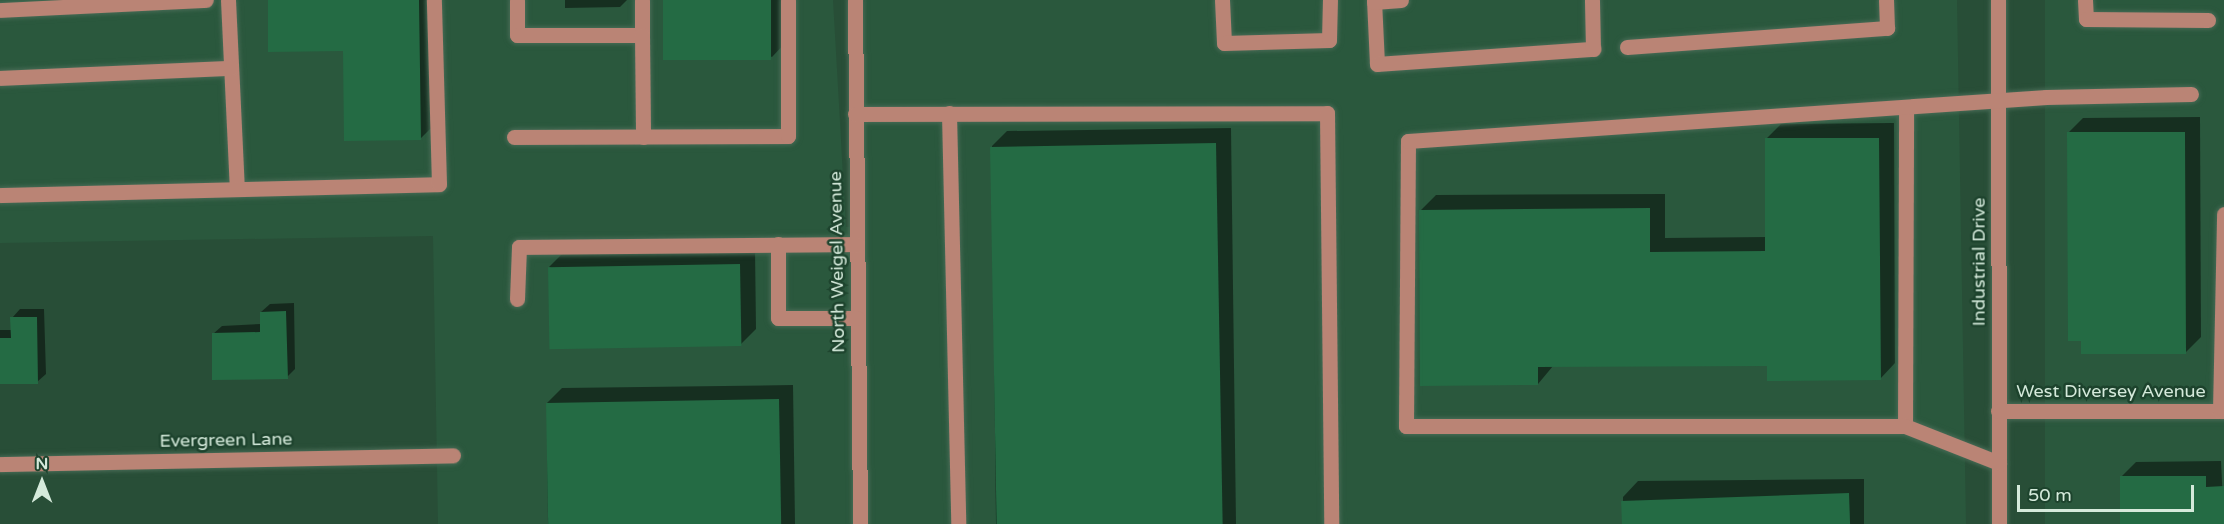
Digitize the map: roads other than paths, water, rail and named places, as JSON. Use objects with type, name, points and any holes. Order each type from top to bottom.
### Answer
[{"type":"street","points":[[0,10],[206,0]]},
{"type":"street","points":[[228,0],[237,188]]},
{"type":"street","points":[[0,195],[439,184],[434,0]]},
{"type":"street","points":[[517,0],[517,35],[642,35]]},
{"type":"street","points":[[642,0],[644,137]]},
{"type":"street","points":[[514,137],[788,136],[788,0]]},
{"type":"street","name":"North Weigel Avenue","points":[[855,0],[860,524]]},
{"type":"street","points":[[1222,0],[1224,43],[1329,40],[1330,0]]},
{"type":"street","points":[[1401,0],[1374,1],[1377,64],[1593,49],[1592,0]]},
{"type":"street","points":[[1627,47],[1887,28],[1886,0]]},
{"type":"street","name":"Industrial Drive","points":[[1998,0],[1999,524]]},
{"type":"street","points":[[2085,0],[2086,19],[2208,20]]},
{"type":"street","points":[[0,78],[231,68]]},
{"type":"street","points":[[1999,463],[1905,426],[1406,426],[1408,141],[1998,105],[2046,98],[2191,94]]},
{"type":"street","points":[[1905,426],[1906,110]]},
{"type":"street","points":[[949,113],[958,524]]},
{"type":"street","points":[[855,114],[1326,113],[1331,524]]},
{"type":"street","points":[[2222,411],[2224,214]]},
{"type":"street","points":[[778,244],[778,318],[857,318]]},
{"type":"street","points":[[517,299],[519,247],[856,244]]},
{"type":"street","name":"West Diversey Avenue","points":[[1998,411],[2222,411]]},
{"type":"street","name":"Evergreen Lane","points":[[0,464],[453,456]]}]
